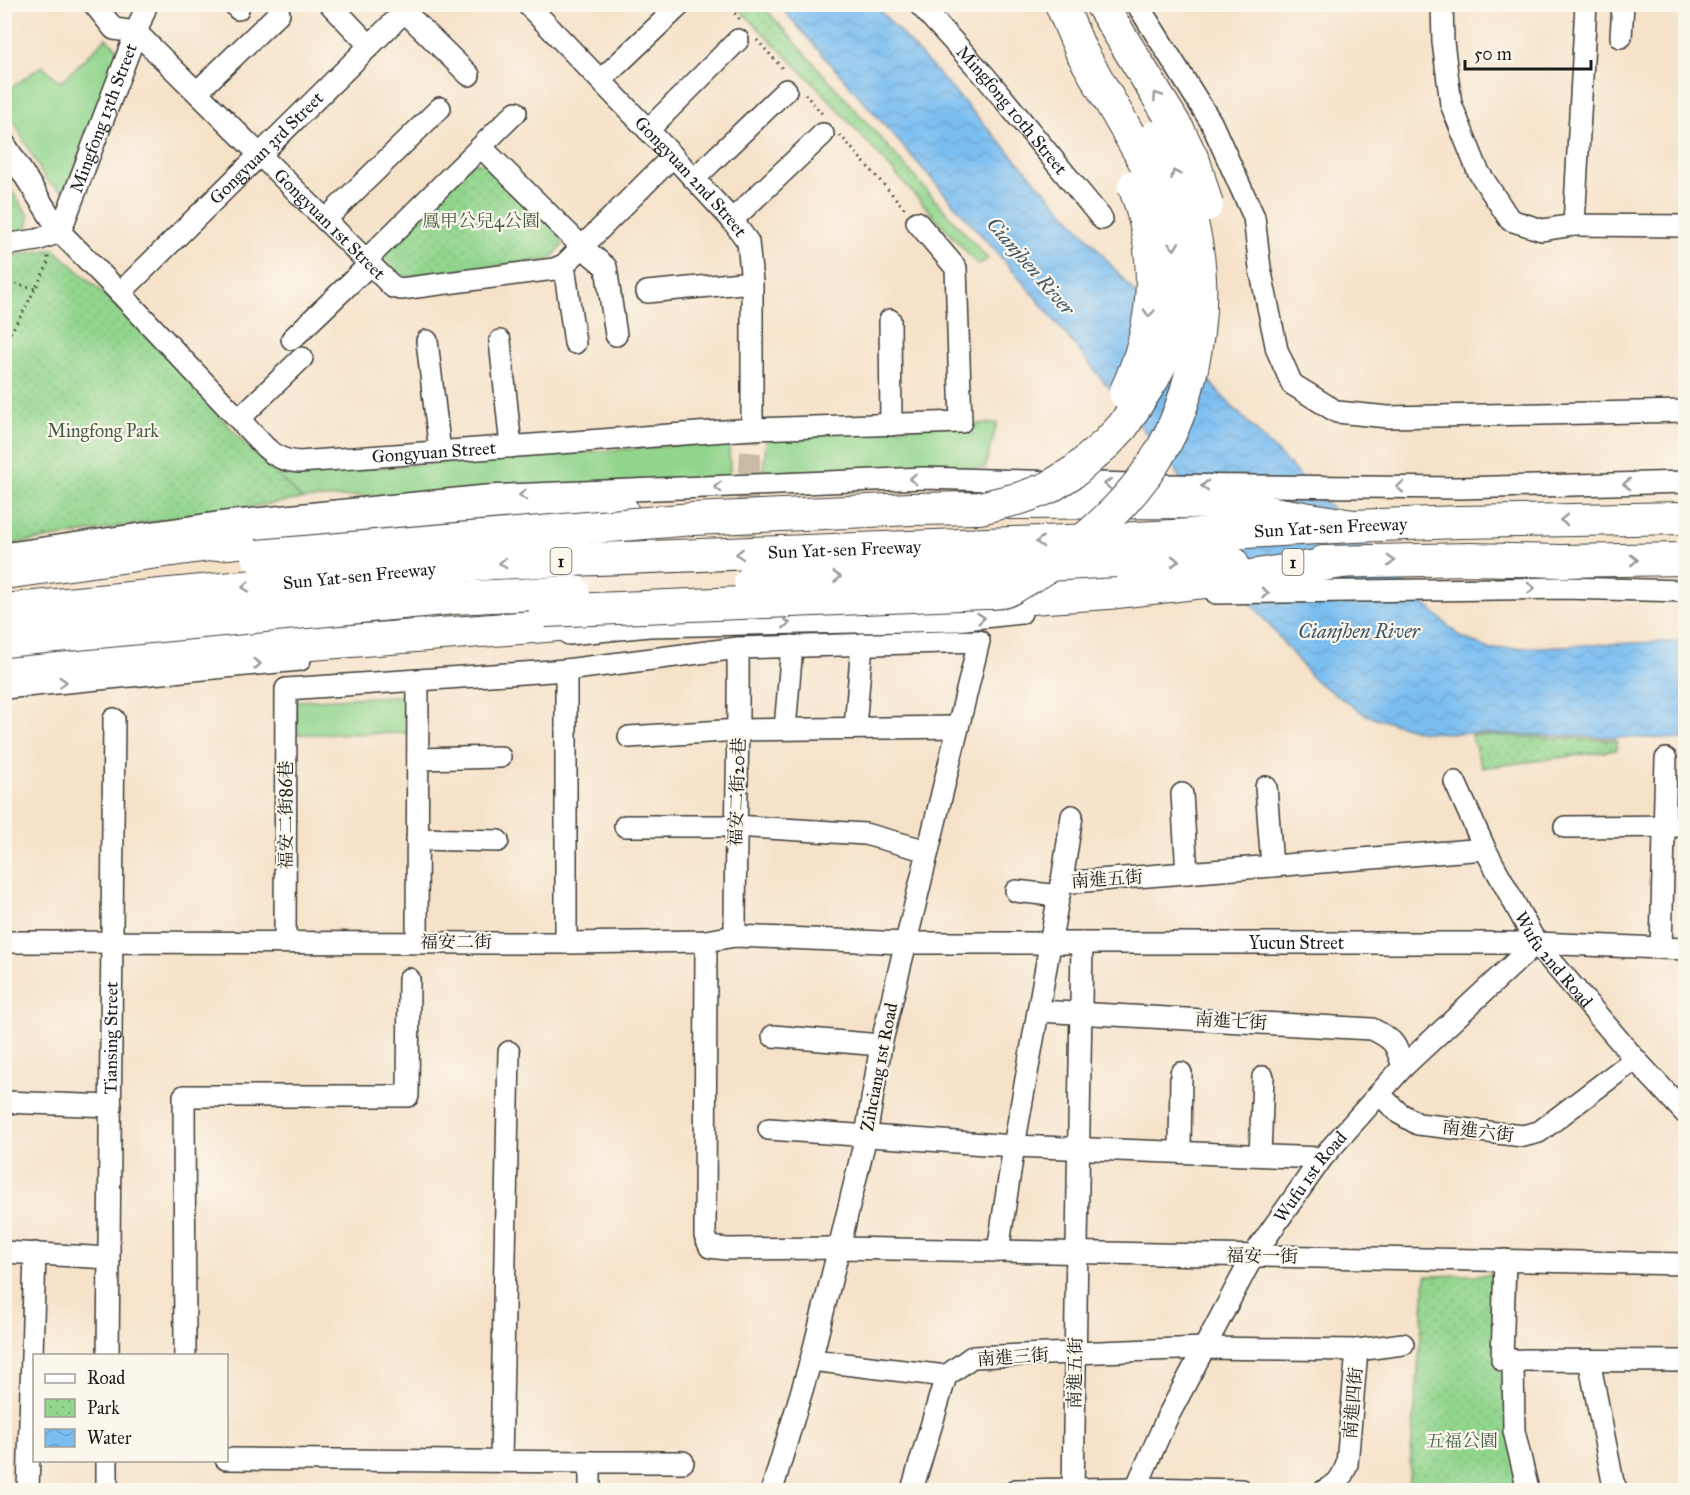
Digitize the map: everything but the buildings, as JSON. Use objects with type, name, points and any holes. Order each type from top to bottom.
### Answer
[{"type":"highway","points":[[967,508],[1025,487],[1050,472],[1093,437],[1126,392],[1142,350],[1150,316],[1152,266],[1150,244],[1139,198],[1114,138],[1054,28],[1046,4]]},
{"type":"highway","points":[[4,588],[257,556],[693,519],[980,508],[1021,498],[1047,488],[1088,460],[1123,426],[1135,409],[1164,357],[1174,309],[1176,272],[1174,241],[1150,171],[1081,51],[1061,4]]},
{"type":"highway","points":[[1006,591],[1060,560],[1112,515],[1131,495],[1157,459],[1172,432],[1187,392],[1194,365],[1202,305],[1198,250],[1186,202],[1171,164],[1079,4]]},
{"type":"highway","points":[[4,669],[154,645],[366,621],[1006,591],[1035,583],[1064,570],[1095,550],[1115,532],[1168,470],[1193,424],[1204,397],[1213,358],[1221,285],[1214,236],[1195,164],[1179,130],[1101,4]]},
{"type":"highway","points":[[4,573],[217,544],[456,522],[712,504],[898,501],[1011,503],[1171,494],[1353,526]]},
{"type":"highway","name":"Sun Yat-sen Freeway","points":[[4,610],[494,563],[1119,539],[1353,526],[1686,518]]},
{"type":"highway","name":"Sun Yat-sen Freeway","points":[[4,641],[454,598],[1116,561],[1343,562],[1471,574],[1562,561],[1686,559]]},
{"type":"highway","points":[[79,658],[299,645],[754,609],[960,602],[1218,586],[1343,562]]},
{"type":"street","points":[[94,4],[114,29],[136,32]]},
{"type":"street","name":"Mingfong 13th Street","points":[[60,232],[147,4]]},
{"type":"street","points":[[330,4],[370,46]]},
{"type":"street","name":"Gongyuan 2nd Street","points":[[527,4],[673,156],[732,220],[748,242],[752,282],[752,429]]},
{"type":"street","points":[[601,80],[681,4]]},
{"type":"street","name":"Mingfong 10th Street","points":[[919,4],[984,75],[1102,219]]},
{"type":"street","points":[[1137,4],[1211,122],[1254,217],[1260,268],[1277,350],[1292,384],[1337,412],[1388,417],[1686,411]]},
{"type":"street","points":[[1442,4],[1443,42],[1451,104],[1478,171],[1510,220],[1542,230],[1574,225],[1686,226]]},
{"type":"street","points":[[1574,225],[1586,4]]},
{"type":"street","points":[[1621,37],[1623,4]]},
{"type":"street","points":[[409,8],[469,75]]},
{"type":"street","name":"Gongyuan 3rd Street","points":[[120,292],[409,8]]},
{"type":"street","points":[[197,92],[279,13]]},
{"type":"street","name":"Gongyuan 1st Street","points":[[136,32],[393,287],[401,289],[564,266]]},
{"type":"street","points":[[648,130],[746,34]]},
{"type":"street","points":[[694,179],[792,85]]},
{"type":"street","points":[[325,220],[440,108]]},
{"type":"street","points":[[292,339],[516,112]]},
{"type":"street","points":[[732,220],[830,129]]},
{"type":"street","name":"Gongyuan Street","points":[[4,143],[60,232],[120,292],[274,456],[288,461],[300,462],[752,429],[961,422],[956,268],[917,222]]},
{"type":"street","points":[[481,147],[582,247],[606,267],[616,335]]},
{"type":"street","points":[[575,343],[564,266],[673,156]]},
{"type":"street","points":[[4,245],[37,240],[60,232]]},
{"type":"street","points":[[647,292],[752,282]]},
{"type":"street","points":[[890,320],[891,425]]},
{"type":"street","points":[[427,341],[440,452]]},
{"type":"street","points":[[500,341],[511,447]]},
{"type":"street","points":[[238,419],[302,358]]},
{"type":"street","points":[[4,554],[225,522],[486,496],[923,478],[1171,494],[1686,482]]},
{"type":"street","points":[[4,688],[649,626],[956,620],[1218,586],[1471,574],[1563,588],[1686,591]]},
{"type":"street","name":"Zihciang 1st Road","points":[[772,1491],[811,1360],[839,1248],[866,1136],[881,1045],[979,641],[862,644]]},
{"type":"street","points":[[417,942],[418,680],[566,670],[738,648],[862,644],[855,728]]},
{"type":"street","points":[[785,729],[792,646]]},
{"type":"street","name":"福安二街20巷","points":[[735,936],[735,826],[739,730],[738,648]]},
{"type":"street","points":[[566,670],[566,943]]},
{"type":"street","name":"福安二街86巷","points":[[285,942],[286,689],[418,680]]},
{"type":"street","name":"Tiansing Street","points":[[108,1354],[114,719]]},
{"type":"street","points":[[629,737],[739,730],[958,727]]},
{"type":"street","points":[[418,759],[500,757]]},
{"type":"street","points":[[1661,948],[1666,759]]},
{"type":"street","name":"Wufu 2nd Road","points":[[1455,782],[1485,849],[1536,943],[1635,1059],[1686,1114]]},
{"type":"street","points":[[1266,787],[1272,866]]},
{"type":"street","points":[[1182,794],[1187,873]]},
{"type":"street","points":[[1016,891],[1060,892],[1072,816]]},
{"type":"street","points":[[625,826],[735,826],[865,834],[928,851]]},
{"type":"street","points":[[1565,827],[1686,826]]},
{"type":"street","points":[[417,839],[498,841]]},
{"type":"street","name":"南進五街","points":[[998,1251],[1014,1146],[1061,883],[1485,849]]},
{"type":"street","name":"福安二街","points":[[4,942],[566,943],[706,941],[735,936],[906,943]]},
{"type":"street","name":"福安一街","points":[[706,941],[705,1236],[710,1247],[1686,1264]]},
{"type":"street","name":"Yucun Street","points":[[906,943],[1536,943],[1686,949]]},
{"type":"street","name":"南進五街","points":[[1073,1490],[1082,943]]},
{"type":"street","name":"Wufu 1st Road","points":[[1136,1490],[1167,1418],[1253,1256],[1322,1158],[1403,1067],[1536,943]]},
{"type":"street","points":[[185,1354],[184,1096],[408,1096],[409,979]]},
{"type":"street","name":"南進七街","points":[[1038,1011],[1372,1029],[1386,1036],[1397,1046],[1403,1067]]},
{"type":"street","points":[[773,1036],[881,1045]]},
{"type":"street","points":[[501,1461],[509,1052]]},
{"type":"street","name":"南進六街","points":[[1379,1094],[1399,1113],[1419,1124],[1523,1136],[1539,1132],[1635,1059]]},
{"type":"street","points":[[1180,1073],[1180,1152]]},
{"type":"street","points":[[1260,1155],[1263,1077]]},
{"type":"street","points":[[4,1102],[111,1106]]},
{"type":"street","points":[[769,1129],[1014,1146],[1322,1158]]},
{"type":"street","points":[[4,1252],[109,1258]]},
{"type":"street","points":[[28,1491],[34,1253]]},
{"type":"street","points":[[1505,1260],[1508,1360],[1514,1431],[1528,1491]]},
{"type":"street","points":[[1357,1350],[1403,1344]]},
{"type":"street","name":"南進三街","points":[[946,1376],[972,1357],[1204,1348]]},
{"type":"street","name":"南進四街","points":[[1204,1348],[1357,1350],[1347,1464],[1341,1479],[1330,1489]]},
{"type":"street","points":[[811,1360],[946,1376],[912,1491]]},
{"type":"street","points":[[1508,1360],[1681,1361]]},
{"type":"street","points":[[1589,1360],[1613,1482],[1617,1491]]},
{"type":"street","points":[[228,1459],[683,1462]]},
{"type":"street","points":[[107,1462],[107,1491]]},
{"type":"street","points":[[590,1462],[590,1491]]},
{"type":"street","points":[[1016,1491],[1241,1491]]},
{"type":"path","points":[[727,4],[746,34],[917,222]]},
{"type":"path","points":[[4,343],[42,275]]},
{"type":"path","points":[[4,282],[34,289]]},
{"type":"green space","points":[[735,5],[762,5],[988,259],[978,265],[820,90]]},
{"type":"green space","points":[[106,38],[119,50],[65,193],[45,179],[5,105],[4,93],[42,66],[61,82]]},
{"type":"green space","name":"鳳甲公兒4公園","points":[[473,163],[487,163],[558,230],[563,245],[549,260],[405,277],[390,273],[380,263],[381,253]]},
{"type":"green space","points":[[4,180],[29,216],[26,235],[5,238]]},
{"type":"green space","name":"Mingfong Park","points":[[54,249],[136,323],[248,447],[302,499],[5,545],[5,257]]},
{"type":"green space","points":[[997,423],[985,468],[770,473],[763,469],[767,436],[774,433]]},
{"type":"green space","points":[[721,442],[729,447],[730,470],[727,478],[302,499],[277,475]]},
{"type":"green space","points":[[410,695],[411,733],[297,734],[296,701]]},
{"type":"green space","points":[[1471,735],[1617,740],[1616,750],[1482,768]]},
{"type":"green space","name":"五福公園","points":[[1512,1274],[1506,1363],[1525,1490],[1408,1490],[1426,1276]]},
{"type":"water","name":"Cianjhen River","points":[[779,5],[875,5],[1090,240],[1221,395],[1459,636],[1489,649],[1685,641],[1685,739],[1423,732],[1366,715],[1314,680],[1252,604],[1172,465],[1032,293]]},
{"type":"tunnel","points":[[743,566],[752,429]]}]
